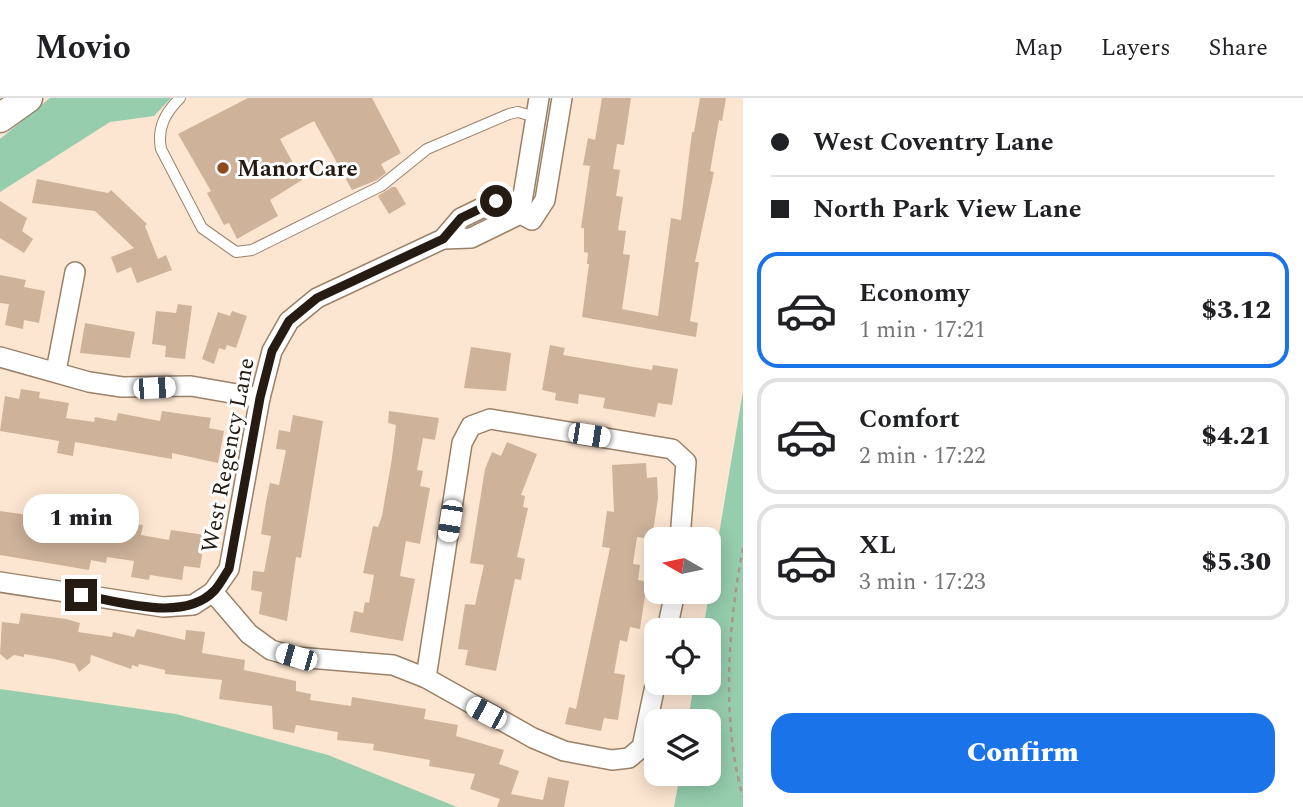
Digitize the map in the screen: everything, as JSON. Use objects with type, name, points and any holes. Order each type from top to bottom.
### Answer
[{"type":"main road","points":[[0,118],[28,98]]},
{"type":"street","points":[[526,217],[545,200],[562,98]]},
{"type":"street","points":[[526,217],[538,108],[558,121]]},
{"type":"street","name":"West Regency Lane","points":[[213,592],[229,569],[260,398],[272,351],[289,321],[317,298],[443,239],[461,218],[496,201],[526,217]]},
{"type":"street","points":[[56,371],[75,272]]},
{"type":"street","points":[[0,357],[89,382],[122,387],[191,386],[260,398]]},
{"type":"street","points":[[426,678],[462,443],[471,426],[490,419],[662,446],[682,455],[687,474],[681,527]]},
{"type":"street","points":[[0,582],[163,607],[193,605],[213,592],[249,634],[271,650],[307,659],[342,659],[393,665],[426,678],[498,719],[564,751],[612,760],[629,758],[642,747],[653,695]]},
{"type":"lane","points":[[180,98],[162,120],[159,138],[161,149],[202,228],[236,253],[252,250],[381,186],[427,149],[509,114],[538,108]]},
{"type":"path","points":[[743,548],[730,678],[733,755],[743,797]]},
{"type":"green space","points":[[50,98],[171,98],[154,116],[110,122],[0,192],[0,139]]},
{"type":"green space","points":[[743,391],[743,807],[674,807],[678,786],[721,786],[721,709],[690,709],[692,695],[721,695],[721,618],[705,618],[707,604],[721,604],[720,527]]},
{"type":"green space","points":[[0,689],[176,714],[328,755],[457,807],[0,807]]},
{"type":"building","name":"ManorCare","points":[[248,98],[372,98],[401,153],[381,164],[386,173],[377,180],[352,190],[314,121],[280,139],[302,180],[270,200],[278,216],[237,239],[229,223],[224,225],[207,193],[211,191],[178,134]]},
{"type":"building","points":[[602,98],[631,98],[624,145],[617,144],[613,169],[620,170],[616,196],[623,197],[618,230],[626,231],[623,254],[630,255],[622,309],[658,316],[671,218],[681,220],[692,132],[700,98],[726,98],[722,121],[719,120],[710,171],[714,172],[695,262],[699,262],[690,321],[698,323],[696,337],[582,317],[589,264],[588,253],[584,252],[584,228],[581,228],[590,166],[583,165],[588,138],[595,140]]},
{"type":"building","points":[[37,179],[108,193],[111,190],[147,224],[145,226],[158,259],[166,255],[172,270],[137,283],[131,267],[117,273],[111,257],[134,248],[95,211],[32,203]]},
{"type":"building","points":[[396,187],[406,204],[389,214],[378,196]]},
{"type":"building","points":[[0,201],[27,218],[22,231],[33,239],[24,253],[0,238]]},
{"type":"building","points":[[0,275],[26,280],[24,287],[45,291],[39,323],[24,320],[23,329],[5,325],[9,304],[0,303]]},
{"type":"building","points":[[178,304],[192,306],[185,359],[165,357],[166,346],[152,344],[156,311],[176,313]]},
{"type":"building","points":[[232,311],[247,316],[236,348],[227,345],[225,350],[219,348],[214,364],[202,359],[218,312],[230,316]]},
{"type":"building","points":[[85,323],[135,332],[130,358],[80,353]]},
{"type":"building","points":[[550,345],[565,348],[563,355],[652,370],[653,365],[678,369],[672,405],[658,403],[655,417],[603,408],[605,398],[579,394],[578,404],[555,400],[556,393],[542,390]]},
{"type":"building","points":[[471,347],[511,353],[506,391],[464,388]]},
{"type":"building","points":[[21,389],[40,392],[39,398],[69,403],[66,418],[94,422],[95,417],[116,421],[118,413],[160,421],[162,411],[211,418],[209,428],[224,431],[218,463],[172,453],[172,459],[75,442],[73,456],[57,453],[59,441],[0,431],[5,396],[19,399]]},
{"type":"building","points":[[389,411],[439,418],[435,440],[423,438],[417,470],[423,471],[420,486],[430,488],[420,544],[406,541],[400,576],[415,579],[403,641],[350,632],[354,611],[363,613],[365,602],[369,603],[374,575],[363,573],[373,526],[378,527],[382,516],[392,458],[396,425],[388,423]]},
{"type":"building","points":[[293,415],[323,421],[301,558],[296,557],[287,621],[259,614],[262,592],[251,590],[253,571],[264,572],[271,536],[261,534],[270,483],[279,485],[286,450],[276,449],[279,430],[290,432]]},
{"type":"building","points":[[507,442],[537,454],[521,495],[525,496],[523,507],[528,508],[517,557],[525,559],[521,580],[515,579],[496,671],[465,665],[468,650],[458,649],[465,604],[475,605],[484,565],[470,563],[485,469],[492,452],[501,456]]},
{"type":"building","points":[[646,463],[647,478],[657,477],[658,498],[654,527],[644,527],[644,538],[637,537],[633,564],[640,565],[638,580],[644,581],[644,602],[640,629],[630,627],[627,642],[620,640],[614,673],[625,675],[618,720],[604,718],[601,731],[565,724],[569,707],[576,709],[610,548],[602,547],[607,511],[614,512],[612,465]]},
{"type":"building","points":[[43,510],[61,513],[59,523],[124,533],[126,523],[143,525],[141,535],[169,540],[171,530],[205,535],[200,568],[184,566],[182,580],[150,575],[149,580],[131,577],[134,561],[107,557],[106,563],[91,560],[89,570],[0,555],[0,511],[42,517]]},
{"type":"building","points":[[21,613],[66,619],[80,623],[78,632],[112,637],[113,632],[134,637],[137,629],[185,640],[186,630],[205,632],[202,653],[245,660],[244,670],[296,681],[296,691],[311,694],[310,700],[351,706],[352,697],[426,709],[424,719],[458,725],[456,736],[504,750],[499,764],[519,771],[511,794],[543,800],[548,777],[569,781],[564,807],[497,807],[500,799],[470,789],[475,774],[429,766],[430,760],[373,750],[374,744],[337,740],[338,732],[296,725],[294,733],[273,729],[272,706],[219,699],[222,680],[165,674],[165,670],[139,664],[138,667],[132,665],[131,669],[91,655],[90,663],[79,672],[75,664],[24,654],[24,657],[14,655],[7,660],[0,654],[2,622],[19,624]]},
{"type":"place","name":"ManorCare","points":[[223,168]]},
{"type":"route","points":[[81,595],[163,607],[193,605],[213,592],[229,569],[260,398],[272,351],[289,321],[317,298],[443,239],[461,218],[496,201]]}]
